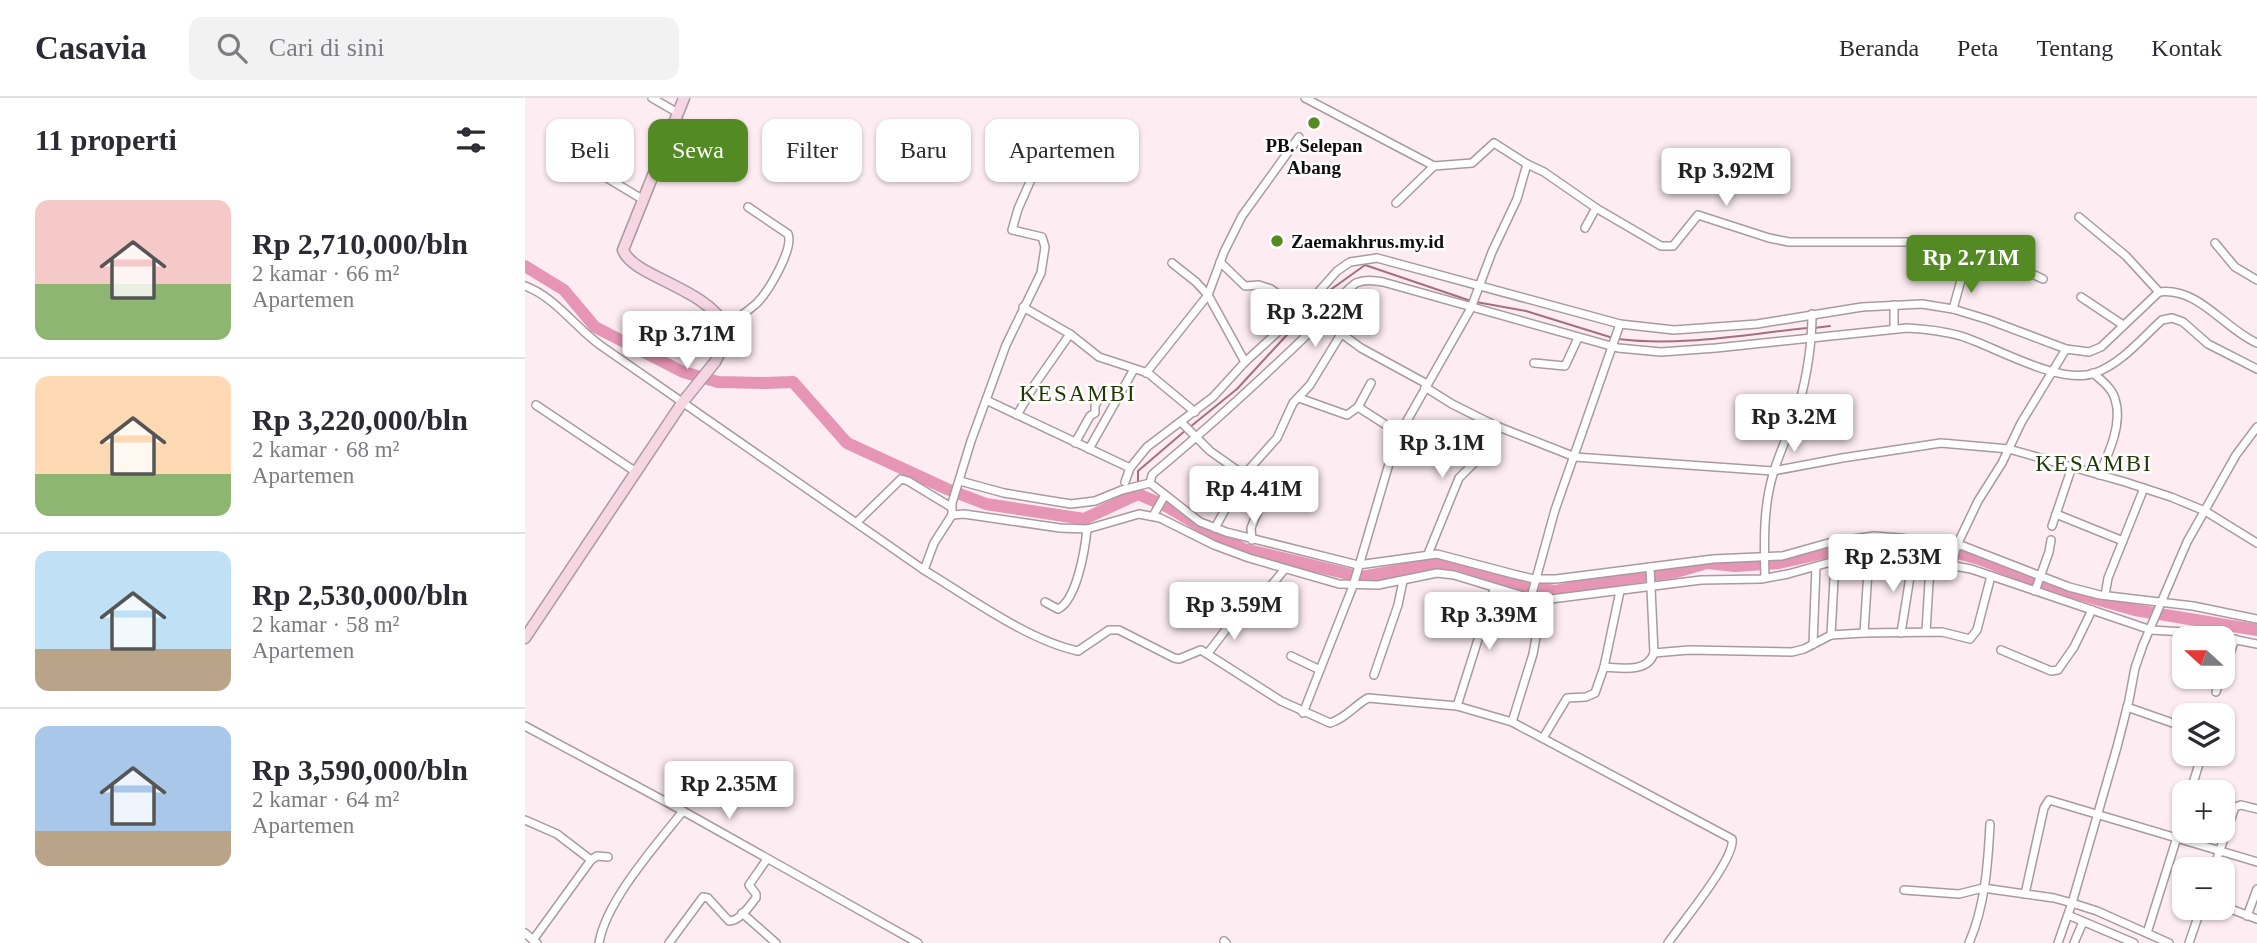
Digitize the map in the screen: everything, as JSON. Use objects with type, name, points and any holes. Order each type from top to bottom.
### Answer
[{"type":"main road","points":[[525,638],[683,402],[715,362],[723,346],[726,327],[716,313],[700,300],[628,261],[623,250],[684,98]]},
{"type":"street","points":[[652,98],[678,113]]},
{"type":"street","points":[[1305,98],[1434,166],[1472,163],[1494,143],[1661,246],[1673,246],[1698,215],[1789,242],[1921,242],[1943,245],[2008,262],[2043,279]]},
{"type":"street","points":[[1146,373],[1208,296],[1231,235],[1248,206],[1299,137]]},
{"type":"street","points":[[1303,713],[1354,584],[1388,460],[1426,385],[1471,307],[1509,219],[1527,164]]},
{"type":"street","points":[[1397,203],[1434,166]]},
{"type":"street","points":[[614,182],[642,199]]},
{"type":"street","points":[[924,570],[934,542],[952,508],[1006,345],[1041,273],[1045,242],[1042,237],[1012,230],[1030,182]]},
{"type":"street","points":[[726,327],[765,294],[791,240],[788,234],[748,207]]},
{"type":"street","points":[[1585,228],[1596,208]]},
{"type":"street","points":[[2079,217],[2126,256],[2159,292]]},
{"type":"street","points":[[2215,243],[2235,267],[2257,280]]},
{"type":"street","points":[[1125,482],[1130,468],[1147,447],[1183,424],[1213,397],[1245,362],[1305,309],[1337,271],[1350,262],[1362,259],[1377,258],[1478,289],[1620,326],[1674,330],[1716,327],[1894,305],[1922,304],[1953,309],[2066,349],[2089,352],[2101,347],[2159,292],[2170,291],[2182,293],[2200,302],[2246,338],[2257,343]]},
{"type":"street","points":[[1220,262],[1245,286],[1259,285],[1271,289],[1452,404],[1494,425],[1574,457],[1773,471],[1941,443],[2009,449],[2144,488],[2205,511],[2257,543]]},
{"type":"street","points":[[1172,263],[1196,282],[1208,296],[1245,362]]},
{"type":"street","points":[[1953,309],[1963,273]]},
{"type":"street","points":[[1149,483],[1155,471],[1322,319],[1350,289],[1358,282],[1368,280],[1578,338],[1661,352],[1894,328],[1936,330],[1963,337],[2054,371],[2083,377],[2121,359],[2162,320],[2172,318],[2183,322],[2208,344],[2257,369]]},
{"type":"street","points":[[525,286],[545,296],[585,334],[924,570],[1023,629],[1067,649],[1078,651],[1100,634],[1115,629],[1174,658],[1179,659],[1197,650],[1208,653],[1280,701],[1303,713],[1335,723],[1368,698],[1457,706],[1512,722],[1732,839],[1733,844],[1726,863],[1668,943]]},
{"type":"street","points":[[2081,297],[2123,325]]},
{"type":"street","points":[[1894,305],[1894,328]]},
{"type":"street","points":[[1023,307],[1070,334],[1099,357],[1146,373],[1160,381],[1195,412]]},
{"type":"street","points":[[1765,576],[1766,512],[1773,471],[1799,405],[1812,337],[1812,317]]},
{"type":"street","points":[[1531,595],[1555,510],[1620,326]]},
{"type":"street","points":[[1017,415],[1070,334]]},
{"type":"street","points":[[1215,528],[1242,478],[1277,438],[1289,411],[1310,385],[1341,334]]},
{"type":"street","points":[[1534,363],[1565,366],[1578,338]]},
{"type":"street","points":[[1953,562],[1957,546],[1978,501],[2066,349]]},
{"type":"street","points":[[1089,449],[1134,369]]},
{"type":"street","points":[[2093,373],[2108,386],[2115,398],[2117,420],[2111,446],[2099,475]]},
{"type":"street","points":[[1299,398],[1343,415],[1350,414],[1371,383]]},
{"type":"street","points":[[1075,443],[1090,416],[1095,413],[1095,406],[1103,390]]},
{"type":"street","points":[[986,400],[1130,468]]},
{"type":"street","points":[[536,405],[636,471]]},
{"type":"street","points":[[1357,407],[1400,434]]},
{"type":"street","points":[[1183,424],[1194,437],[1242,478],[1265,493],[1251,528],[1252,540]]},
{"type":"street","points":[[1428,554],[1458,478],[1476,461],[1494,425]]},
{"type":"street","points":[[2074,943],[2076,919],[2072,903],[2127,707],[2134,668],[2187,542],[2237,455],[2257,427]]},
{"type":"street","points":[[2052,526],[2072,467]]},
{"type":"street","points":[[857,522],[901,479],[964,514],[1060,528],[1087,529],[1139,514],[1155,513],[1213,545],[1284,570],[1339,584],[1378,586],[1437,573],[1454,575],[1494,589],[1543,598],[1700,580],[1765,576],[1869,555],[1913,558],[1953,562],[2092,610],[2172,629]]},
{"type":"street","points":[[959,484],[1071,504],[1095,501],[1149,483]]},
{"type":"street","points":[[1149,483],[1200,522],[1215,528],[1358,566],[1437,554],[1534,580],[1556,579],[1650,570],[1724,558],[1764,559],[1832,541],[1874,536],[1957,546],[1983,553],[2040,579],[2105,595],[2257,619]]},
{"type":"street","points":[[2105,595],[2108,578],[2144,488]]},
{"type":"street","points":[[1155,513],[1164,496]]},
{"type":"street","points":[[2056,514],[2123,541]]},
{"type":"street","points":[[1045,602],[1052,608],[1063,608],[1079,571],[1087,529]]},
{"type":"street","points":[[2036,590],[2051,540]]},
{"type":"street","points":[[1864,633],[1869,555]]},
{"type":"street","points":[[1901,634],[1913,558]]},
{"type":"street","points":[[1831,635],[1835,561]]},
{"type":"street","points":[[1926,632],[1929,582],[1935,561]]},
{"type":"street","points":[[1813,645],[1816,566]]},
{"type":"street","points":[[1208,653],[1231,623],[1242,621],[1284,570]]},
{"type":"street","points":[[1604,667],[1646,666],[1652,661],[1654,653],[1650,570]]},
{"type":"street","points":[[1654,653],[1689,650],[1793,652],[1831,635],[1864,633],[1942,632],[1972,638],[1977,630],[1991,576]]},
{"type":"street","points":[[1374,674],[1398,605],[1403,581]]},
{"type":"street","points":[[1457,706],[1494,589]]},
{"type":"street","points":[[1543,738],[1567,698],[1586,697],[1595,693],[1604,667],[1620,591]]},
{"type":"street","points":[[1512,722],[1533,654],[1543,598]]},
{"type":"street","points":[[2001,650],[2051,671],[2058,670],[2074,647],[2092,610]]},
{"type":"street","points":[[2235,639],[2257,644]]},
{"type":"street","points":[[1291,656],[1320,670]]},
{"type":"street","points":[[2127,707],[2172,723]]},
{"type":"street","points":[[525,726],[918,943]]},
{"type":"street","points":[[2025,894],[2034,845],[2047,800],[2172,836]]},
{"type":"street","points":[[2218,857],[2235,807],[2241,805],[2257,809]]},
{"type":"street","points":[[599,943],[604,922],[643,861],[683,811]]},
{"type":"street","points":[[525,820],[557,834],[591,860]]},
{"type":"street","points":[[1969,943],[1981,906],[1990,824]]},
{"type":"street","points":[[2147,933],[2176,843]]},
{"type":"street","points":[[2196,843],[2257,862]]},
{"type":"street","points":[[525,933],[532,942],[591,860],[597,856],[608,858]]},
{"type":"street","points":[[669,943],[703,897],[708,898],[729,921],[734,921],[756,898],[749,885],[767,859]]},
{"type":"street","points":[[1904,890],[1959,894],[1983,888],[2072,903],[2098,911],[2169,943]]},
{"type":"street","points":[[2247,916],[2257,889]]},
{"type":"street","points":[[2235,911],[2257,919]]},
{"type":"street","points":[[742,913],[776,943]]},
{"type":"street","points":[[2076,919],[2122,941],[2134,943]]},
{"type":"street","points":[[2058,943],[2076,919]]},
{"type":"street","points":[[2189,943],[2197,920]]},
{"type":"waterway","points":[[1313,307],[1326,293],[1365,265],[1471,301]]},
{"type":"waterway","points":[[525,266],[564,290],[595,327],[683,372],[718,382],[793,382],[847,443],[986,504],[1084,519],[1138,494],[1168,507],[1244,549],[1361,577],[1435,564],[1456,564],[1518,585],[1555,591],[1676,572],[1707,563],[1735,566],[1779,563],[1837,550],[1907,547],[1947,550],[1979,559],[2049,586],[2135,610],[2257,630]]},
{"type":"waterway","points":[[1476,302],[1526,311],[1613,338]]},
{"type":"waterway","points":[[1190,427],[1237,389],[1309,311]]},
{"type":"waterway","points":[[1814,328],[1830,326]]},
{"type":"waterway","points":[[1618,339],[1689,341],[1808,328]]},
{"type":"waterway","points":[[1138,483],[1138,471],[1186,430]]},
{"type":"place","name":"PB. Selepan Abang","points":[[1314,123]]},
{"type":"place","name":"Zaemakhrus.my.id","points":[[1277,241]]},
{"type":"district","name":"KESAMBI","points":[[1078,393]]},
{"type":"district","name":"KESAMBI","points":[[2094,463]]}]
